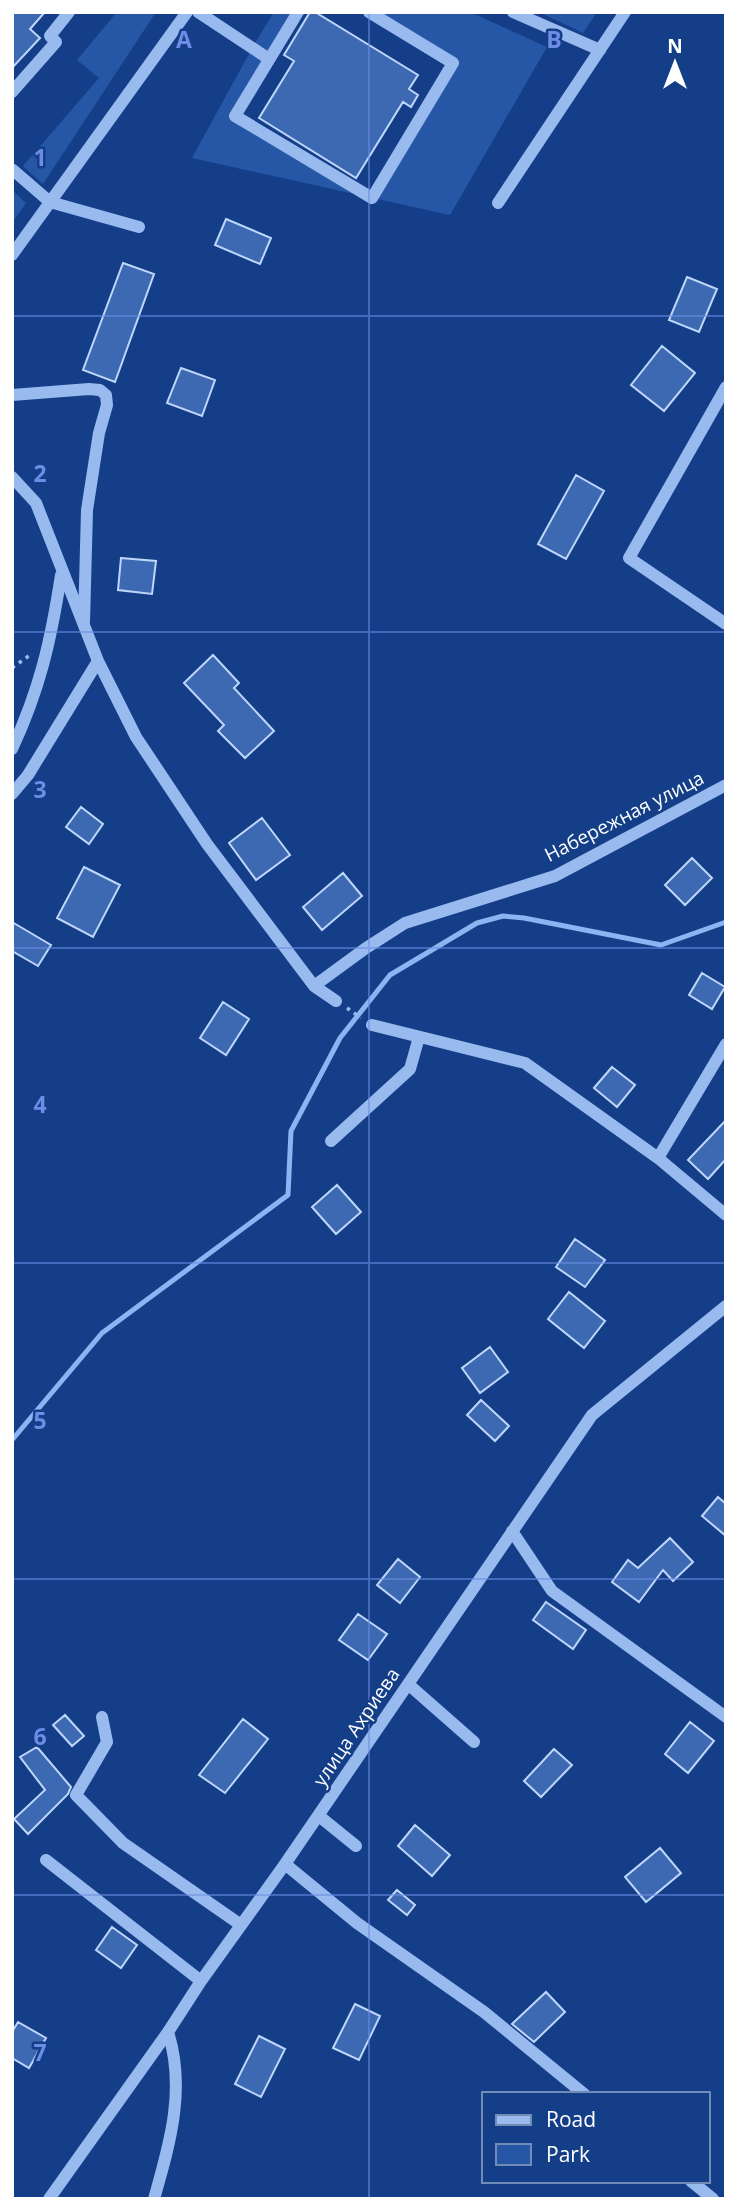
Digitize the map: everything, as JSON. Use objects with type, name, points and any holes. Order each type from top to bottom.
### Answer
[{"type":"street","points":[[12,92],[56,42],[50,36],[69,12]]},
{"type":"street","points":[[12,255],[187,12]]},
{"type":"street","points":[[198,12],[270,59]]},
{"type":"street","points":[[298,12],[235,116],[372,198],[453,63],[369,12]]},
{"type":"street","points":[[513,12],[600,50]]},
{"type":"street","points":[[498,203],[625,12]]},
{"type":"street","points":[[13,170],[50,202],[139,227]]},
{"type":"street","points":[[726,387],[629,558],[726,624]]},
{"type":"street","points":[[12,395],[89,389],[100,390],[106,395],[107,405],[99,433],[87,509],[84,628]]},
{"type":"street","points":[[12,477],[36,503],[97,662],[136,737],[193,822],[314,986],[336,1001]]},
{"type":"street","points":[[12,749],[32,706],[51,639],[62,573]]},
{"type":"street","points":[[12,794],[24,781],[97,662]]},
{"type":"street","name":"Набережная улица","points":[[314,986],[405,923],[555,876],[726,785]]},
{"type":"street","points":[[372,1025],[525,1063],[658,1158],[726,1215]]},
{"type":"street","points":[[331,1141],[410,1069],[419,1037]]},
{"type":"street","points":[[658,1158],[726,1044]]},
{"type":"street","name":"улица Ахриева","points":[[50,2199],[168,2032],[201,1980],[319,1816],[592,1415],[726,1306]]},
{"type":"street","points":[[512,1531],[552,1591],[726,1717]]},
{"type":"street","points":[[408,1684],[474,1741]]},
{"type":"street","points":[[102,1717],[107,1741],[76,1795],[123,1843],[241,1925]]},
{"type":"street","points":[[319,1816],[356,1846]]},
{"type":"street","points":[[46,1860],[201,1980]]},
{"type":"street","points":[[285,1864],[357,1923],[484,2012],[582,2092]]},
{"type":"street","points":[[154,2199],[175,2120],[177,2066],[168,2032]]},
{"type":"street","points":[[693,2183],[713,2199]]},
{"type":"path","points":[[336,1001],[372,1025]]},
{"type":"green space","points":[[117,12],[156,12],[43,184],[23,166],[99,78],[77,60]]},
{"type":"green space","points":[[274,12],[298,12],[272,54],[255,43]]},
{"type":"green space","points":[[369,12],[470,12],[547,47],[450,215],[192,158],[250,52],[267,63],[236,115],[372,197],[453,63]]},
{"type":"green space","points":[[539,12],[597,12],[583,33]]},
{"type":"green space","points":[[12,190],[26,203],[12,223]]},
{"type":"building","points":[[12,12],[45,12],[30,29],[40,38],[12,68]]},
{"type":"building","points":[[310,12],[315,12],[418,75],[409,89],[418,95],[411,107],[403,102],[356,178],[259,118],[294,61],[284,55]]},
{"type":"building","points":[[226,219],[271,238],[260,264],[215,245]]},
{"type":"building","points":[[123,263],[154,274],[115,382],[83,370]]},
{"type":"building","points":[[687,277],[717,289],[699,332],[669,320]]},
{"type":"building","points":[[662,346],[695,373],[664,411],[631,385]]},
{"type":"building","points":[[181,368],[215,380],[202,416],[167,403]]},
{"type":"building","points":[[576,475],[604,491],[566,559],[538,544]]},
{"type":"building","points":[[121,558],[156,561],[152,594],[118,590]]},
{"type":"building","points":[[213,655],[239,683],[234,688],[274,731],[245,758],[218,731],[224,725],[184,683]]},
{"type":"building","points":[[81,807],[103,824],[89,844],[66,827]]},
{"type":"building","points":[[262,818],[290,855],[256,880],[229,843]]},
{"type":"building","points":[[692,858],[712,878],[685,905],[665,885]]},
{"type":"building","points":[[84,867],[120,885],[93,937],[57,918]]},
{"type":"building","points":[[343,873],[362,896],[322,930],[303,907]]},
{"type":"building","points":[[12,922],[51,945],[38,966],[12,951]]},
{"type":"building","points":[[702,973],[725,987],[712,1009],[689,995]]},
{"type":"building","points":[[223,1002],[249,1019],[226,1055],[200,1038]]},
{"type":"building","points":[[612,1067],[635,1085],[617,1107],[594,1088]]},
{"type":"building","points":[[726,1120],[726,1159],[708,1179],[688,1160]]},
{"type":"building","points":[[337,1185],[361,1212],[336,1234],[312,1207]]},
{"type":"building","points":[[575,1239],[605,1260],[585,1287],[556,1267]]},
{"type":"building","points":[[569,1292],[605,1321],[584,1348],[548,1319]]},
{"type":"building","points":[[490,1347],[508,1372],[480,1393],[462,1368]]},
{"type":"building","points":[[481,1400],[509,1426],[495,1441],[467,1415]]},
{"type":"building","points":[[718,1497],[726,1504],[726,1536],[702,1516]]},
{"type":"building","points":[[670,1538],[693,1562],[673,1581],[663,1570],[639,1602],[612,1582],[628,1560],[638,1568]]},
{"type":"building","points":[[398,1559],[420,1577],[400,1603],[377,1585]]},
{"type":"building","points":[[546,1602],[586,1630],[573,1649],[533,1620]]},
{"type":"building","points":[[358,1614],[387,1634],[368,1660],[339,1640]]},
{"type":"building","points":[[65,1715],[84,1736],[72,1746],[53,1725]]},
{"type":"building","points":[[243,1719],[268,1739],[225,1793],[199,1775]]},
{"type":"building","points":[[690,1722],[714,1741],[688,1773],[665,1754]]},
{"type":"building","points":[[37,1747],[71,1787],[68,1794],[28,1834],[14,1819],[45,1790],[20,1757]]},
{"type":"building","points":[[554,1749],[572,1765],[541,1797],[524,1781]]},
{"type":"building","points":[[415,1825],[450,1855],[432,1876],[398,1846]]},
{"type":"building","points":[[660,1848],[681,1873],[646,1902],[625,1877]]},
{"type":"building","points":[[397,1890],[415,1905],[407,1915],[388,1900]]},
{"type":"building","points":[[112,1927],[137,1945],[121,1968],[96,1950]]},
{"type":"building","points":[[546,1992],[565,2012],[534,2042],[512,2024]]},
{"type":"building","points":[[355,2004],[380,2016],[359,2060],[333,2048]]},
{"type":"building","points":[[18,2022],[46,2038],[29,2068],[12,2058],[12,2032]]},
{"type":"building","points":[[259,2036],[285,2049],[261,2097],[235,2084]]},
{"type":"waterway","points":[[12,1440],[102,1333],[288,1195],[291,1131],[340,1038],[390,975],[477,923],[503,916],[661,945],[726,922]]}]
